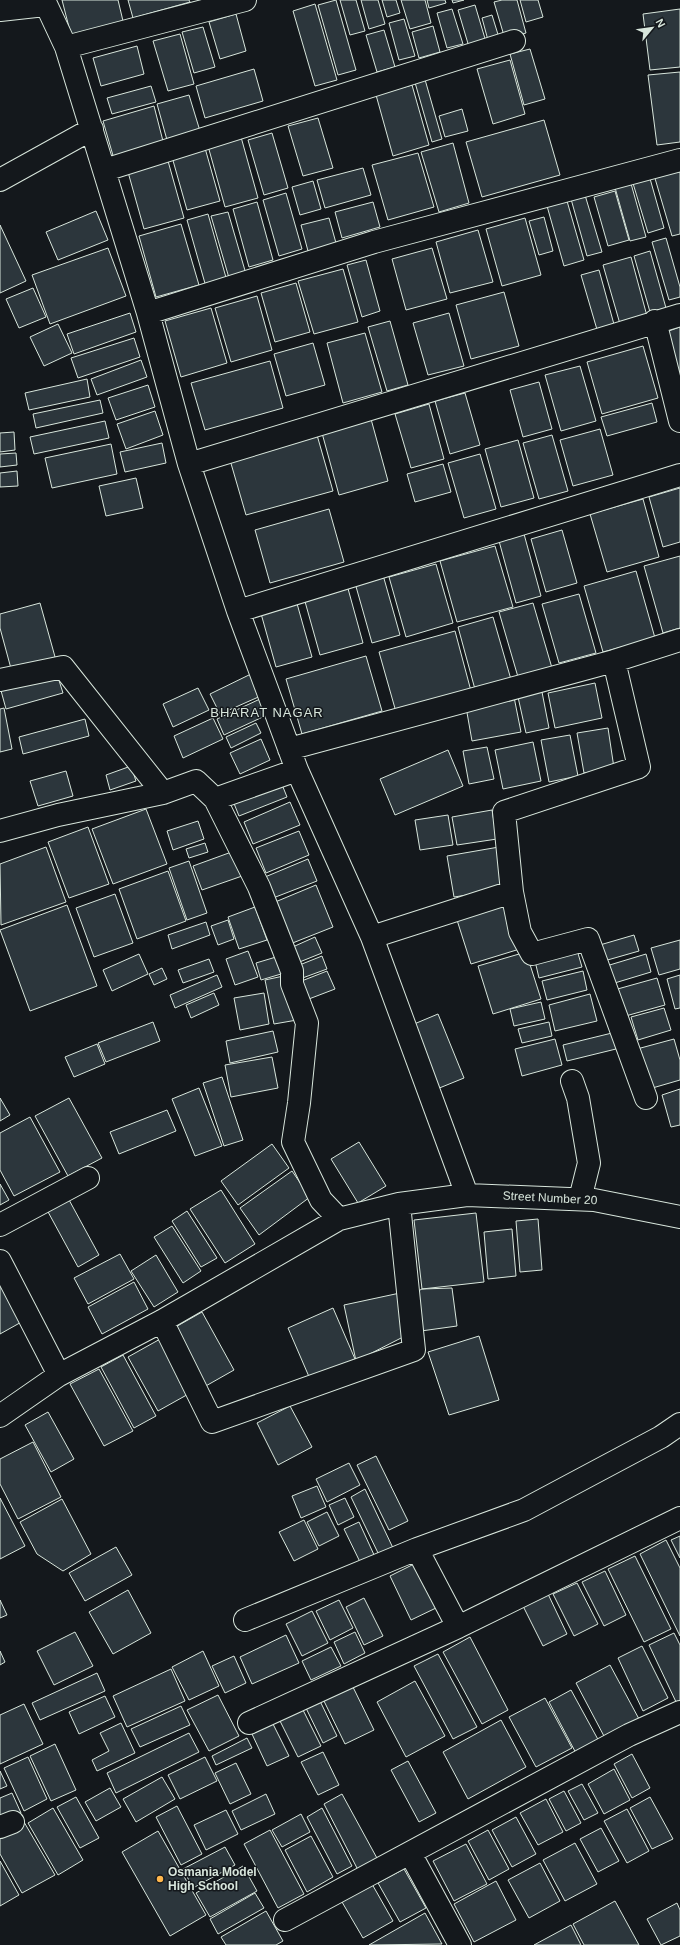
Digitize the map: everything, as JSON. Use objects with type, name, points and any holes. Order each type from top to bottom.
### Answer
[{"type":"street","points":[[66,47],[196,6],[245,0]]},
{"type":"street","points":[[0,10],[44,2],[66,47],[148,313],[189,464],[238,611],[289,749],[372,937],[467,1195]]},
{"type":"street","points":[[105,170],[514,41]]},
{"type":"street","points":[[0,180],[92,128]]},
{"type":"street","points":[[148,313],[374,242],[680,160]]},
{"type":"street","points":[[189,464],[656,321],[680,315]]},
{"type":"street","points":[[656,321],[680,421]]},
{"type":"street","points":[[238,611],[680,475]]},
{"type":"street","points":[[289,749],[679,643]]},
{"type":"street","points":[[614,661],[639,768],[504,812],[512,892],[520,932],[532,954],[588,939],[646,1098]]},
{"type":"street","points":[[0,680],[63,667],[163,793]]},
{"type":"street","points":[[215,799],[298,770]]},
{"type":"street","points":[[0,831],[58,815],[163,793],[196,780],[215,799],[259,887],[292,971],[292,984],[307,1024],[299,1104],[293,1142],[321,1200],[339,1219]]},
{"type":"street","points":[[372,937],[512,892]]},
{"type":"street","points":[[572,1081],[578,1098],[589,1163],[580,1199]]},
{"type":"street","points":[[0,1225],[88,1178]]},
{"type":"street","name":"Street Number 20","points":[[0,1416],[59,1375],[162,1321],[339,1219],[399,1204],[467,1195],[594,1200],[680,1217]]},
{"type":"street","points":[[162,1321],[212,1422],[414,1350],[399,1204]]},
{"type":"street","points":[[0,1261],[59,1375]]},
{"type":"street","points":[[245,1620],[417,1549],[524,1510],[661,1437],[680,1424]]},
{"type":"street","points":[[249,1723],[458,1627],[680,1518]]},
{"type":"street","points":[[417,1549],[458,1627]]},
{"type":"street","points":[[285,1920],[630,1735],[680,1712]]},
{"type":"street","points":[[410,1853],[460,1945]]},
{"type":"building","points":[[62,0],[118,0],[123,21],[71,35]]},
{"type":"building","points":[[128,0],[189,0],[190,2],[133,18]]},
{"type":"building","points":[[336,0],[356,70],[338,75],[318,5]]},
{"type":"building","points":[[340,0],[356,0],[365,31],[350,35]]},
{"type":"building","points":[[361,0],[378,0],[385,24],[369,29]]},
{"type":"building","points":[[382,0],[396,0],[400,13],[387,17]]},
{"type":"building","points":[[401,0],[425,0],[431,23],[410,29]]},
{"type":"building","points":[[427,0],[445,0],[446,3],[429,8]]},
{"type":"building","points":[[452,0],[464,0],[453,3]]},
{"type":"building","points":[[502,0],[517,0],[526,33],[505,39],[494,2]]},
{"type":"building","points":[[520,0],[538,0],[543,17],[526,22]]},
{"type":"building","points":[[315,4],[337,80],[315,86],[293,11]]},
{"type":"building","points":[[475,5],[486,42],[469,47],[458,10]]},
{"type":"building","points":[[452,9],[463,44],[447,48],[437,13]]},
{"type":"building","points":[[680,9],[680,67],[650,70],[643,14]]},
{"type":"building","points":[[236,14],[246,51],[220,59],[209,22]]},
{"type":"building","points":[[492,15],[500,41],[489,44],[482,18]]},
{"type":"building","points":[[404,19],[415,56],[399,60],[389,23]]},
{"type":"building","points":[[433,26],[440,52],[419,58],[412,32]]},
{"type":"building","points":[[203,27],[215,67],[194,73],[182,32]]},
{"type":"building","points":[[384,30],[395,67],[377,72],[366,35]]},
{"type":"building","points":[[180,34],[194,84],[168,91],[153,41]]},
{"type":"building","points":[[137,46],[144,74],[101,86],[93,58]]},
{"type":"building","points":[[530,49],[545,99],[524,105],[510,54]]},
{"type":"building","points":[[510,60],[525,114],[493,124],[477,69]]},
{"type":"building","points":[[254,69],[263,101],[205,118],[196,86]]},
{"type":"building","points":[[680,72],[680,142],[657,145],[648,75]]},
{"type":"building","points":[[424,76],[442,139],[432,142],[414,79]]},
{"type":"building","points":[[412,85],[429,145],[393,156],[376,95]]},
{"type":"building","points":[[151,86],[156,102],[112,114],[107,98]]},
{"type":"building","points":[[189,95],[200,131],[167,140],[157,104]]},
{"type":"building","points":[[154,106],[164,145],[114,159],[103,121]]},
{"type":"building","points":[[462,109],[468,131],[445,137],[439,116]]},
{"type":"building","points":[[318,118],[333,168],[303,176],[288,126]]},
{"type":"building","points":[[544,120],[560,175],[482,197],[466,142]]},
{"type":"building","points":[[272,133],[288,188],[264,195],[248,140]]},
{"type":"building","points":[[241,137],[258,198],[225,207],[208,146]]},
{"type":"building","points":[[453,143],[469,203],[439,212],[421,152]]},
{"type":"building","points":[[205,148],[220,201],[187,210],[172,157]]},
{"type":"building","points":[[418,153],[434,207],[388,220],[372,165]]},
{"type":"building","points":[[168,161],[184,218],[144,229],[128,172]]},
{"type":"building","points":[[363,168],[371,195],[325,208],[317,180]]},
{"type":"building","points":[[678,168],[680,173],[680,234],[672,236],[654,175]]},
{"type":"building","points":[[649,175],[664,228],[648,233],[632,180]]},
{"type":"building","points":[[630,180],[646,237],[630,241],[614,184]]},
{"type":"building","points":[[313,181],[321,209],[300,215],[292,187]]},
{"type":"building","points":[[615,191],[629,240],[608,246],[594,197]]},
{"type":"building","points":[[286,193],[302,249],[279,256],[263,200]]},
{"type":"building","points":[[585,195],[602,252],[587,256],[571,199]]},
{"type":"building","points":[[567,201],[584,260],[564,266],[547,206]]},
{"type":"building","points":[[257,202],[273,260],[249,267],[233,209]]},
{"type":"building","points":[[373,202],[380,227],[342,238],[335,212]]},
{"type":"building","points":[[96,211],[108,240],[58,260],[46,232]]},
{"type":"building","points":[[228,212],[246,274],[229,278],[211,216]]},
{"type":"building","points":[[208,214],[227,281],[206,287],[187,220]]},
{"type":"building","points":[[544,217],[553,251],[539,255],[529,221]]},
{"type":"building","points":[[329,218],[336,243],[308,251],[301,225]]},
{"type":"building","points":[[525,218],[541,275],[502,286],[486,229]]},
{"type":"building","points":[[181,224],[199,285],[156,297],[139,236]]},
{"type":"building","points":[[0,225],[26,281],[0,293]]},
{"type":"building","points":[[478,230],[493,282],[450,293],[436,242]]},
{"type":"building","points":[[666,238],[680,287],[680,297],[669,300],[652,242]]},
{"type":"building","points":[[108,248],[126,296],[50,324],[32,275]]},
{"type":"building","points":[[432,248],[447,299],[406,310],[392,259]]},
{"type":"building","points":[[650,251],[666,308],[650,312],[634,256]]},
{"type":"building","points":[[631,257],[647,316],[620,324],[603,265]]},
{"type":"building","points":[[366,260],[380,311],[362,317],[347,265]]},
{"type":"building","points":[[343,269],[358,322],[314,334],[298,281]]},
{"type":"building","points":[[599,270],[615,328],[598,333],[581,275]]},
{"type":"building","points":[[296,283],[310,332],[275,342],[261,293]]},
{"type":"building","points":[[33,288],[46,317],[19,328],[6,299]]},
{"type":"building","points":[[504,292],[519,346],[471,359],[456,305]]},
{"type":"building","points":[[257,296],[272,350],[231,362],[215,308]]},
{"type":"building","points":[[211,308],[227,363],[181,377],[165,321]]},
{"type":"building","points":[[130,313],[136,332],[74,354],[67,334]]},
{"type":"building","points":[[449,313],[464,366],[428,375],[413,323]]},
{"type":"building","points":[[390,321],[408,385],[387,391],[368,327]]},
{"type":"building","points":[[58,324],[72,353],[44,366],[30,337]]},
{"type":"building","points":[[680,327],[680,374],[679,375],[666,332]]},
{"type":"building","points":[[365,333],[382,392],[343,403],[327,343]]},
{"type":"building","points":[[134,338],[140,357],[78,378],[71,358]]},
{"type":"building","points":[[313,343],[325,385],[286,396],[274,354]]},
{"type":"building","points":[[643,346],[658,398],[602,414],[587,362]]},
{"type":"building","points":[[141,360],[147,377],[97,395],[91,379]]},
{"type":"building","points":[[270,361],[283,408],[205,430],[191,383]]},
{"type":"building","points":[[580,366],[596,421],[561,431],[545,375]]},
{"type":"building","points":[[87,379],[90,397],[29,410],[25,393]]},
{"type":"building","points":[[539,382],[552,429],[523,437],[510,390]]},
{"type":"building","points":[[148,385],[155,407],[116,420],[108,398]]},
{"type":"building","points":[[465,393],[480,445],[450,454],[435,401]]},
{"type":"building","points":[[100,400],[103,413],[36,428],[33,414]]},
{"type":"building","points":[[652,403],[657,422],[607,436],[601,417]]},
{"type":"building","points":[[429,404],[444,459],[411,468],[395,414]]},
{"type":"building","points":[[155,411],[163,435],[126,449],[117,424]]},
{"type":"building","points":[[371,419],[388,481],[339,495],[322,433]]},
{"type":"building","points":[[105,421],[109,438],[34,454],[30,437]]},
{"type":"building","points":[[600,429],[613,475],[573,486],[560,440]]},
{"type":"building","points":[[14,432],[15,450],[0,452],[0,433]]},
{"type":"building","points":[[317,435],[333,491],[246,515],[230,460]]},
{"type":"building","points":[[552,435],[568,491],[539,499],[523,443]]},
{"type":"building","points":[[518,440],[534,498],[501,507],[485,449]]},
{"type":"building","points":[[162,443],[166,463],[125,472],[120,452]]},
{"type":"building","points":[[111,444],[117,474],[52,488],[45,458]]},
{"type":"building","points":[[16,453],[17,465],[0,467],[0,454]]},
{"type":"building","points":[[480,454],[496,509],[464,518],[448,463]]},
{"type":"building","points":[[443,464],[451,492],[415,502],[407,474]]},
{"type":"building","points":[[17,471],[18,486],[0,487],[0,473]]},
{"type":"building","points":[[136,478],[143,508],[106,516],[99,486]]},
{"type":"building","points":[[680,488],[680,542],[663,547],[649,497]]},
{"type":"building","points":[[643,499],[659,557],[607,572],[590,514]]},
{"type":"building","points":[[329,509],[344,562],[270,583],[255,530]]},
{"type":"building","points":[[562,530],[577,583],[546,592],[531,539]]},
{"type":"building","points":[[524,534],[541,596],[516,603],[499,541]]},
{"type":"building","points":[[495,546],[513,607],[457,622],[440,561]]},
{"type":"building","points":[[680,556],[680,628],[663,633],[644,566]]},
{"type":"building","points":[[436,564],[453,623],[406,637],[389,577]]},
{"type":"building","points":[[636,571],[655,638],[603,652],[584,586]]},
{"type":"building","points":[[383,575],[400,635],[372,643],[355,583]]},
{"type":"building","points":[[347,585],[363,643],[320,655],[304,598]]},
{"type":"building","points":[[579,594],[596,653],[559,663],[542,604]]},
{"type":"building","points":[[296,600],[312,657],[276,667],[260,610]]},
{"type":"building","points":[[40,603],[57,664],[13,676],[0,628],[0,614]]},
{"type":"building","points":[[533,603],[552,668],[518,677],[499,612]]},
{"type":"building","points":[[493,617],[512,683],[476,693],[458,627]]},
{"type":"building","points":[[455,631],[471,691],[396,712],[379,652]]},
{"type":"building","points":[[366,656],[382,711],[302,734],[286,679]]},
{"type":"building","points":[[56,671],[63,693],[6,709],[0,687]]},
{"type":"building","points":[[253,673],[263,695],[220,714],[210,694]]},
{"type":"building","points":[[595,683],[602,718],[555,728],[548,693]]},
{"type":"building","points":[[198,688],[209,710],[173,727],[163,704]]},
{"type":"building","points":[[542,692],[549,728],[526,733],[518,697]]},
{"type":"building","points":[[514,697],[521,732],[472,741],[466,707]]},
{"type":"building","points":[[260,699],[267,715],[224,735],[217,719]]},
{"type":"building","points":[[4,708],[12,749],[0,752],[0,709]]},
{"type":"building","points":[[213,718],[223,739],[183,758],[174,736]]},
{"type":"building","points":[[85,719],[89,736],[23,754],[19,737]]},
{"type":"building","points":[[256,723],[261,733],[231,748],[226,737]]},
{"type":"building","points":[[608,728],[614,768],[584,773],[577,733]]},
{"type":"building","points":[[570,735],[578,776],[549,782],[541,740]]},
{"type":"building","points":[[261,739],[270,760],[240,774],[230,753]]},
{"type":"building","points":[[533,742],[541,781],[503,789],[495,750]]},
{"type":"building","points":[[487,747],[494,779],[469,784],[463,751]]},
{"type":"building","points":[[448,750],[463,786],[395,815],[380,779]]},
{"type":"building","points":[[131,766],[136,781],[110,790],[106,775]]},
{"type":"building","points":[[66,771],[73,796],[38,806],[30,781]]},
{"type":"building","points":[[281,782],[287,797],[239,816],[233,801]]},
{"type":"building","points":[[290,802],[300,825],[253,844],[244,822]]},
{"type":"building","points":[[146,809],[167,864],[113,884],[92,829]]},
{"type":"building","points":[[492,810],[497,839],[457,845],[452,817]]},
{"type":"building","points":[[448,815],[453,845],[420,850],[415,820]]},
{"type":"building","points":[[198,821],[204,839],[173,850],[167,831]]},
{"type":"building","points":[[88,827],[109,884],[69,898],[48,842]]},
{"type":"building","points":[[299,831],[309,855],[266,873],[256,848]]},
{"type":"building","points":[[205,843],[208,852],[189,858],[186,849]]},
{"type":"building","points":[[46,847],[66,902],[1,925],[0,864]]},
{"type":"building","points":[[499,847],[506,889],[454,897],[447,856]]},
{"type":"building","points":[[237,850],[245,875],[202,890],[193,866]]},
{"type":"building","points":[[308,859],[317,881],[273,898],[265,877]]},
{"type":"building","points":[[189,861],[207,913],[187,920],[169,868]]},
{"type":"building","points":[[168,871],[186,921],[137,939],[119,889]]},
{"type":"building","points":[[316,885],[333,927],[285,946],[268,905]]},
{"type":"building","points":[[115,894],[133,943],[94,957],[76,908]]},
{"type":"building","points":[[509,903],[523,948],[471,964],[457,920]]},
{"type":"building","points":[[67,905],[97,986],[30,1011],[0,930]]},
{"type":"building","points":[[255,907],[267,940],[239,949],[228,917]]},
{"type":"building","points":[[228,920],[234,939],[218,945],[211,926]]},
{"type":"building","points":[[206,922],[210,935],[172,949],[168,935]]},
{"type":"building","points":[[634,935],[639,951],[597,963],[593,947]]},
{"type":"building","points":[[315,937],[322,953],[292,965],[286,950]]},
{"type":"building","points":[[680,940],[680,969],[659,975],[651,948]]},
{"type":"building","points":[[577,950],[582,967],[539,978],[535,961]]},
{"type":"building","points":[[248,951],[258,977],[235,985],[226,959]]},
{"type":"building","points":[[526,952],[541,999],[493,1014],[478,966]]},
{"type":"building","points":[[139,954],[148,974],[112,991],[103,970]]},
{"type":"building","points":[[286,954],[291,971],[261,980],[256,963]]},
{"type":"building","points":[[646,954],[651,972],[608,985],[603,967]]},
{"type":"building","points":[[322,956],[327,969],[297,980],[292,968]]},
{"type":"building","points":[[209,959],[214,972],[183,983],[178,970]]},
{"type":"building","points":[[162,968],[167,979],[154,985],[149,974]]},
{"type":"building","points":[[327,971],[335,989],[301,1002],[294,984]]},
{"type":"building","points":[[583,971],[587,990],[547,1000],[542,981]]},
{"type":"building","points":[[217,975],[222,987],[175,1008],[170,995]]},
{"type":"building","points":[[288,975],[297,1020],[274,1024],[265,980]]},
{"type":"building","points":[[680,975],[680,1008],[675,1009],[667,979]]},
{"type":"building","points":[[657,978],[665,1005],[622,1017],[614,990]]},
{"type":"building","points":[[214,993],[219,1005],[191,1018],[186,1005]]},
{"type":"building","points":[[264,993],[269,1024],[240,1030],[234,998]]},
{"type":"building","points":[[590,994],[597,1021],[555,1031],[549,1005]]},
{"type":"building","points":[[541,1002],[545,1019],[514,1026],[510,1009]]},
{"type":"building","points":[[664,1008],[671,1030],[638,1040],[631,1017]]},
{"type":"building","points":[[438,1014],[464,1078],[432,1091],[407,1027]]},
{"type":"building","points":[[153,1022],[160,1041],[106,1062],[98,1043]]},
{"type":"building","points":[[549,1022],[552,1036],[522,1043],[518,1029]]},
{"type":"building","points":[[273,1031],[278,1052],[230,1063],[226,1041]]},
{"type":"building","points":[[612,1033],[616,1049],[567,1061],[563,1045]]},
{"type":"building","points":[[555,1039],[562,1065],[522,1076],[515,1049]]},
{"type":"building","points":[[674,1039],[680,1060],[680,1080],[649,1089],[637,1049]]},
{"type":"building","points":[[97,1044],[105,1064],[74,1077],[65,1057]]},
{"type":"building","points":[[272,1057],[278,1088],[231,1097],[225,1065]]},
{"type":"building","points":[[222,1077],[243,1140],[224,1146],[203,1083]]},
{"type":"building","points":[[199,1088],[222,1146],[195,1156],[172,1099]]},
{"type":"building","points":[[680,1089],[680,1125],[671,1127],[662,1095]]},
{"type":"building","points":[[0,1098],[10,1115],[0,1121]]},
{"type":"building","points":[[69,1098],[102,1158],[68,1176],[35,1116]]},
{"type":"building","points":[[167,1110],[176,1131],[119,1154],[110,1132]]},
{"type":"building","points":[[30,1117],[60,1172],[14,1196],[0,1170],[0,1133]]},
{"type":"building","points":[[359,1142],[386,1186],[358,1203],[331,1159]]},
{"type":"building","points":[[272,1144],[289,1168],[238,1205],[221,1181]]},
{"type":"building","points":[[292,1171],[310,1197],[259,1235],[240,1208]]},
{"type":"building","points":[[0,1184],[9,1200],[0,1205]]},
{"type":"building","points":[[221,1190],[255,1244],[225,1263],[190,1209]]},
{"type":"building","points":[[68,1198],[99,1255],[78,1267],[47,1210]]},
{"type":"building","points":[[187,1211],[217,1258],[201,1267],[172,1221]]},
{"type":"building","points":[[476,1213],[484,1282],[422,1289],[414,1220]]},
{"type":"building","points":[[538,1219],[542,1270],[520,1272],[516,1221]]},
{"type":"building","points":[[172,1226],[201,1271],[183,1283],[154,1237]]},
{"type":"building","points":[[512,1229],[516,1276],[488,1279],[484,1232]]},
{"type":"building","points":[[120,1254],[134,1279],[88,1304],[74,1278]]},
{"type":"building","points":[[156,1255],[178,1292],[154,1307],[131,1271]]},
{"type":"building","points":[[0,1277],[25,1320],[0,1334]]},
{"type":"building","points":[[134,1282],[148,1309],[102,1334],[88,1307]]},
{"type":"building","points":[[452,1288],[457,1326],[421,1331],[416,1292],[422,1289]]},
{"type":"building","points":[[400,1293],[405,1336],[356,1361],[344,1305]]},
{"type":"building","points":[[333,1308],[355,1359],[310,1379],[288,1328]]},
{"type":"building","points":[[202,1312],[234,1370],[204,1387],[172,1329]]},
{"type":"building","points":[[479,1336],[499,1400],[449,1415],[428,1352]]},
{"type":"building","points":[[162,1338],[192,1392],[158,1411],[128,1357]]},
{"type":"building","points":[[123,1355],[156,1416],[134,1428],[101,1367]]},
{"type":"building","points":[[99,1369],[133,1431],[104,1446],[70,1384]]},
{"type":"building","points":[[290,1406],[312,1447],[278,1465],[257,1423]]},
{"type":"building","points":[[48,1412],[74,1459],[51,1472],[25,1425]]},
{"type":"building","points":[[33,1442],[61,1497],[18,1519],[0,1484],[0,1459]]},
{"type":"building","points":[[376,1456],[408,1521],[389,1530],[357,1465]]},
{"type":"building","points":[[349,1463],[360,1485],[327,1502],[316,1479]]},
{"type":"building","points":[[317,1486],[326,1507],[301,1518],[292,1496]]},
{"type":"building","points":[[365,1489],[393,1548],[379,1555],[351,1497]]},
{"type":"building","points":[[0,1498],[25,1546],[0,1559]]},
{"type":"building","points":[[345,1498],[354,1517],[338,1525],[329,1505]]},
{"type":"building","points":[[62,1499],[91,1554],[63,1571],[37,1554],[20,1522]]},
{"type":"building","points":[[327,1512],[339,1536],[319,1546],[307,1522]]},
{"type":"building","points":[[304,1520],[318,1549],[294,1561],[279,1532]]},
{"type":"building","points":[[359,1522],[375,1557],[361,1564],[344,1529]]},
{"type":"building","points":[[680,1536],[680,1558],[671,1540]]},
{"type":"building","points":[[666,1540],[680,1568],[680,1636],[640,1554]]},
{"type":"building","points":[[116,1547],[132,1575],[85,1601],[69,1573]]},
{"type":"building","points":[[635,1556],[671,1629],[644,1642],[608,1569]]},
{"type":"building","points":[[414,1564],[436,1608],[411,1620],[390,1576]]},
{"type":"building","points":[[605,1571],[626,1615],[604,1626],[582,1582]]},
{"type":"building","points":[[577,1583],[598,1624],[574,1636],[553,1594]]},
{"type":"building","points":[[128,1590],[151,1633],[113,1654],[89,1612]]},
{"type":"building","points":[[548,1594],[567,1634],[543,1646],[523,1606]]},
{"type":"building","points":[[364,1598],[383,1636],[364,1645],[346,1607]]},
{"type":"building","points":[[0,1600],[7,1615],[0,1618]]},
{"type":"building","points":[[339,1600],[353,1628],[330,1640],[316,1611]]},
{"type":"building","points":[[312,1611],[328,1643],[302,1656],[286,1624]]},
{"type":"building","points":[[75,1632],[93,1666],[54,1685],[37,1651]]},
{"type":"building","points":[[355,1632],[365,1653],[344,1664],[334,1642]]},
{"type":"building","points":[[674,1633],[680,1645],[680,1703],[677,1704],[649,1645]]},
{"type":"building","points":[[286,1635],[299,1663],[252,1684],[240,1657]]},
{"type":"building","points":[[470,1637],[508,1710],[482,1724],[443,1652]]},
{"type":"building","points":[[642,1646],[668,1698],[643,1711],[618,1658]]},
{"type":"building","points":[[331,1647],[341,1666],[311,1680],[302,1661]]},
{"type":"building","points":[[0,1651],[5,1662],[0,1665]]},
{"type":"building","points":[[203,1651],[219,1686],[189,1700],[172,1667]]},
{"type":"building","points":[[438,1654],[477,1727],[453,1739],[414,1666]]},
{"type":"building","points":[[234,1656],[246,1683],[225,1693],[212,1666]]},
{"type":"building","points":[[610,1665],[639,1719],[605,1738],[576,1683]]},
{"type":"building","points":[[171,1669],[185,1701],[127,1727],[113,1696]]},
{"type":"building","points":[[97,1673],[105,1691],[40,1720],[32,1703]]},
{"type":"building","points":[[415,1681],[445,1736],[406,1757],[377,1702]]},
{"type":"building","points":[[351,1683],[374,1730],[345,1744],[322,1697]]},
{"type":"building","points":[[571,1690],[601,1745],[578,1757],[549,1702]]},
{"type":"building","points":[[218,1695],[239,1736],[209,1751],[187,1710]]},
{"type":"building","points":[[105,1696],[115,1717],[79,1734],[69,1712]]},
{"type":"building","points":[[545,1698],[572,1748],[536,1767],[509,1717]]},
{"type":"building","points":[[319,1699],[337,1736],[323,1743],[305,1706]]},
{"type":"building","points":[[24,1704],[43,1744],[0,1764],[0,1715]]},
{"type":"building","points":[[181,1706],[190,1725],[140,1747],[131,1729]]},
{"type":"building","points":[[302,1708],[321,1746],[298,1757],[279,1719]]},
{"type":"building","points":[[501,1720],[526,1767],[468,1799],[443,1752]]},
{"type":"building","points":[[121,1723],[135,1753],[97,1771],[92,1760],[109,1751],[100,1733]]},
{"type":"building","points":[[273,1724],[289,1756],[267,1766],[252,1734]]},
{"type":"building","points":[[189,1733],[199,1752],[116,1793],[107,1773]]},
{"type":"building","points":[[247,1738],[252,1748],[216,1765],[212,1756]]},
{"type":"building","points":[[55,1744],[76,1790],[51,1801],[30,1756]]},
{"type":"building","points":[[323,1752],[339,1785],[318,1795],[301,1762]]},
{"type":"building","points":[[632,1754],[650,1788],[632,1798],[614,1764]]},
{"type":"building","points":[[28,1757],[47,1799],[24,1811],[4,1768]]},
{"type":"building","points":[[205,1757],[217,1781],[180,1799],[168,1775]]},
{"type":"building","points":[[408,1761],[436,1813],[419,1822],[391,1770]]},
{"type":"building","points":[[236,1763],[251,1794],[230,1804],[215,1773]]},
{"type":"building","points":[[614,1769],[630,1800],[604,1814],[588,1784]]},
{"type":"building","points":[[0,1771],[7,1786],[0,1789]]},
{"type":"building","points":[[162,1777],[175,1799],[136,1822],[123,1799]]},
{"type":"building","points":[[582,1784],[598,1813],[584,1820],[568,1791]]},
{"type":"building","points":[[110,1788],[121,1807],[96,1821],[85,1802]]},
{"type":"building","points":[[564,1791],[581,1823],[566,1831],[549,1799]]},
{"type":"building","points":[[12,1793],[21,1813],[0,1823],[0,1798]]},
{"type":"building","points":[[266,1794],[275,1814],[241,1830],[232,1811]]},
{"type":"building","points":[[342,1794],[378,1860],[358,1870],[324,1804]]},
{"type":"building","points":[[76,1797],[99,1838],[80,1848],[57,1807]]},
{"type":"building","points":[[650,1797],[673,1839],[652,1849],[630,1808]]},
{"type":"building","points":[[546,1799],[563,1832],[538,1845],[520,1813]]},
{"type":"building","points":[[177,1806],[202,1854],[181,1865],[156,1817]]},
{"type":"building","points":[[53,1808],[83,1860],[58,1875],[28,1823]]},
{"type":"building","points":[[322,1808],[352,1866],[337,1874],[307,1817]]},
{"type":"building","points":[[627,1809],[649,1851],[627,1863],[604,1821]]},
{"type":"building","points":[[226,1810],[238,1834],[206,1850],[194,1825]]},
{"type":"building","points":[[301,1814],[310,1832],[282,1847],[272,1830]]},
{"type":"building","points":[[516,1817],[536,1854],[512,1867],[492,1830]]},
{"type":"building","points":[[24,1822],[55,1875],[22,1893],[0,1854],[0,1835]]},
{"type":"building","points":[[601,1828],[619,1861],[598,1872],[580,1839]]},
{"type":"building","points":[[270,1830],[304,1894],[278,1908],[244,1844]]},
{"type":"building","points":[[488,1830],[509,1869],[489,1880],[468,1841]]},
{"type":"building","points":[[158,1831],[206,1915],[170,1936],[122,1852]]},
{"type":"building","points":[[311,1836],[333,1877],[307,1892],[285,1850]]},
{"type":"building","points":[[575,1843],[597,1884],[565,1901],[543,1860]]},
{"type":"building","points":[[466,1844],[487,1884],[454,1901],[433,1861]]},
{"type":"building","points":[[225,1847],[235,1865],[193,1888],[183,1869]]},
{"type":"building","points":[[0,1861],[19,1895],[0,1906]]},
{"type":"building","points":[[540,1863],[560,1901],[529,1918],[508,1880]]},
{"type":"building","points":[[243,1866],[257,1891],[210,1917],[196,1893]]},
{"type":"building","points":[[404,1869],[426,1908],[400,1922],[378,1883]]},
{"type":"building","points":[[496,1881],[516,1920],[474,1942],[454,1904]]},
{"type":"building","points":[[372,1884],[393,1921],[363,1938],[342,1902]]},
{"type":"building","points":[[255,1893],[264,1908],[218,1934],[210,1919]]},
{"type":"building","points":[[615,1901],[639,1945],[584,1945],[573,1924]]},
{"type":"building","points":[[677,1903],[680,1910],[680,1936],[661,1945],[647,1919]]},
{"type":"building","points":[[266,1911],[283,1941],[276,1945],[226,1945],[221,1937]]},
{"type":"building","points":[[425,1913],[442,1944],[369,1945]]},
{"type":"building","points":[[571,1925],[581,1945],[534,1945]]},
{"type":"place","name":"Osmania Model High School","points":[[160,1879]]},
{"type":"district","name":"BHARAT NAGAR","points":[[267,712]]}]
